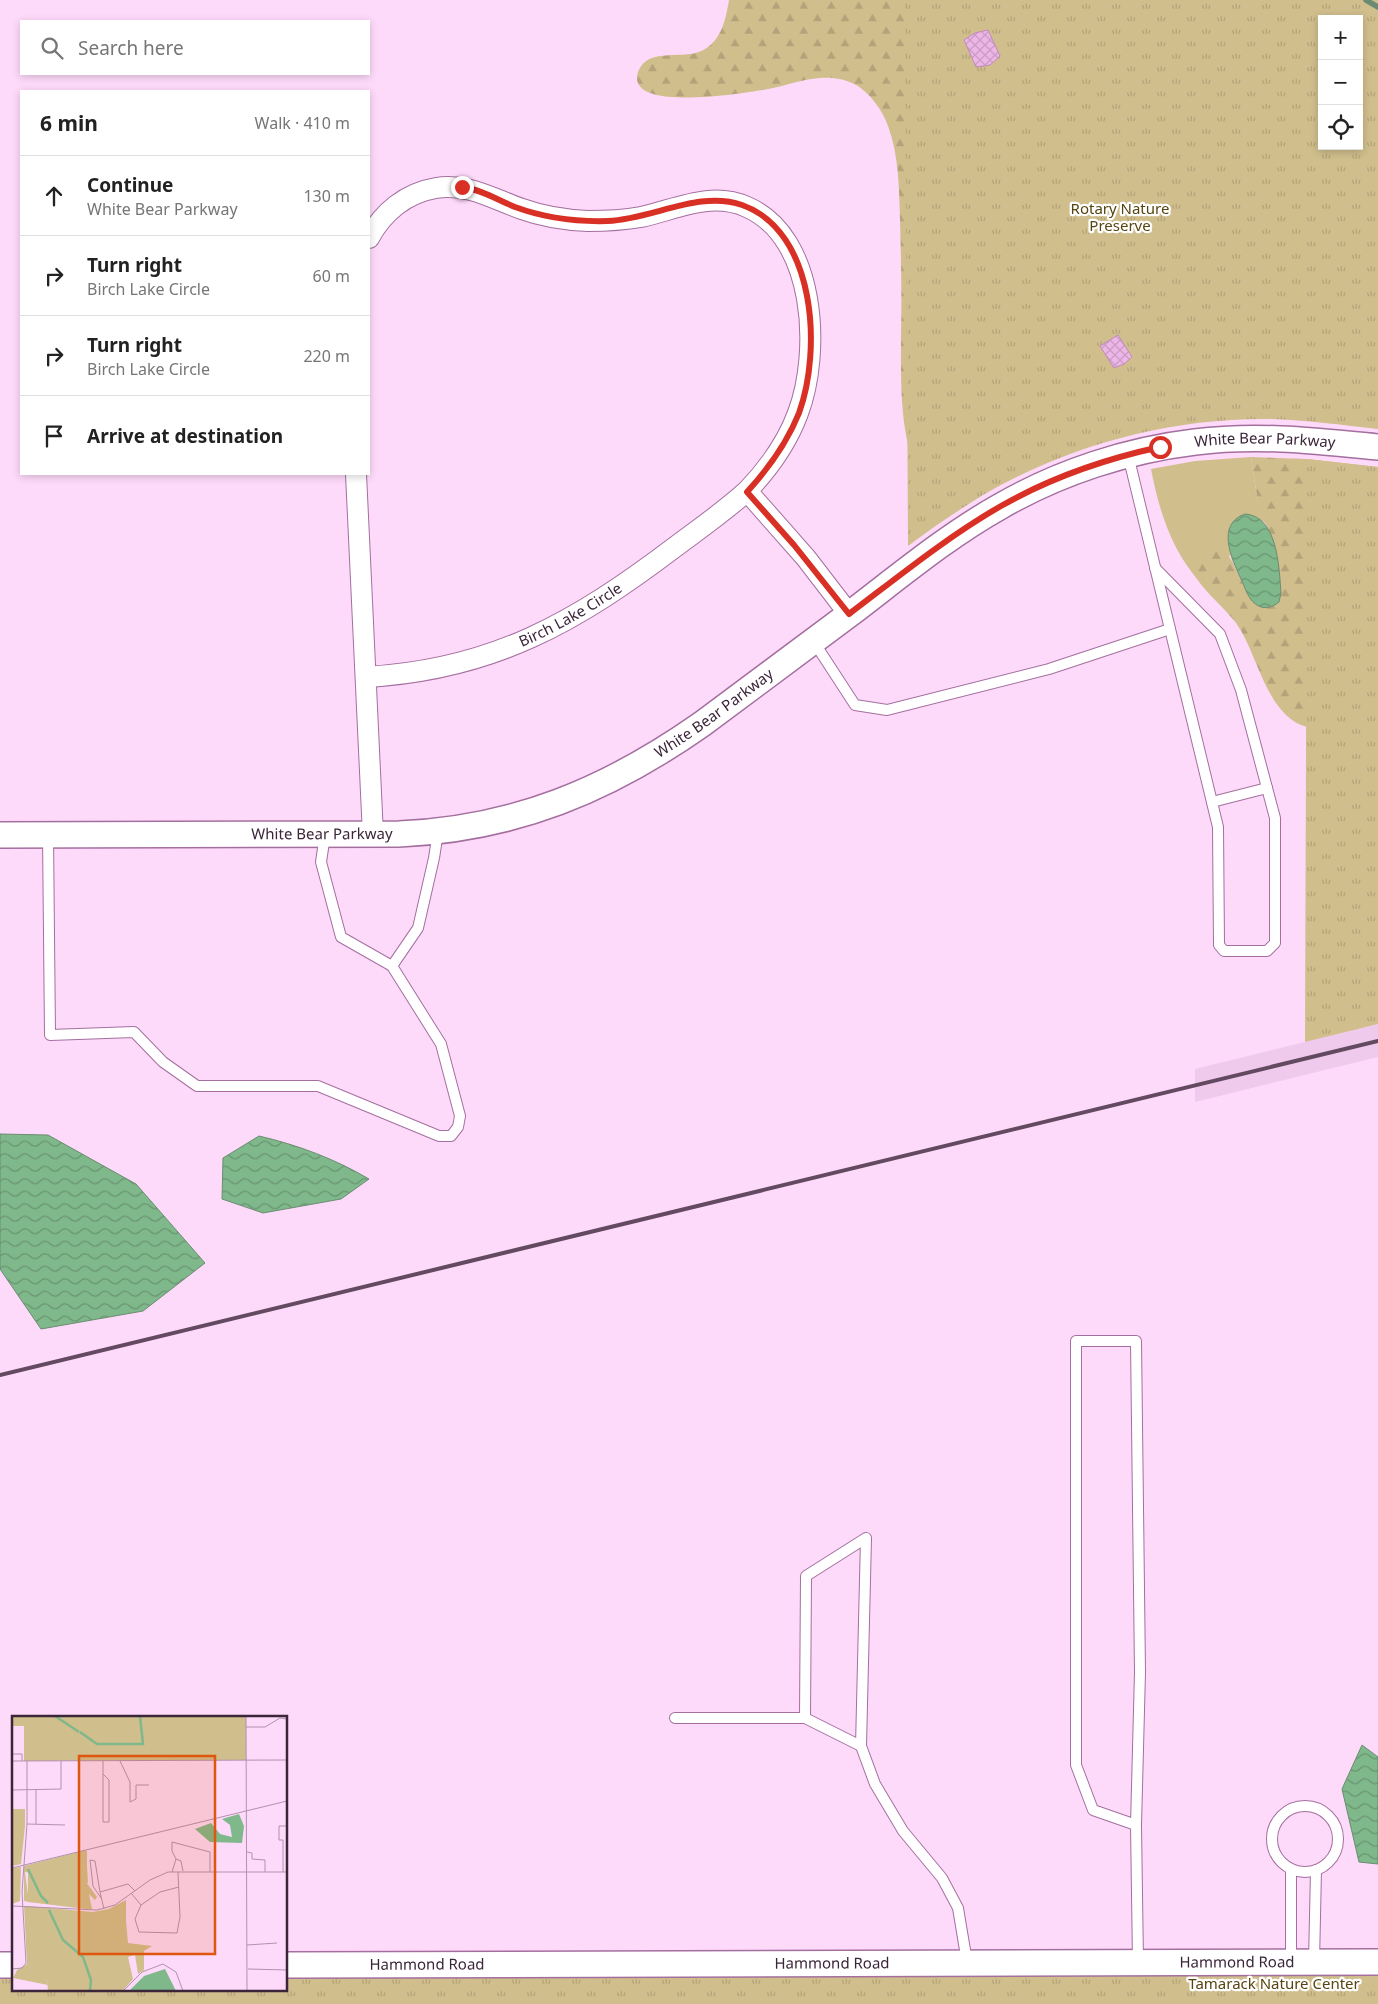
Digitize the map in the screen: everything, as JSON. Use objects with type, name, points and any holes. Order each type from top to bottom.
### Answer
[{"type":"street","name":"Birch Lake Circle","points":[[366,677],[403,674],[456,664],[501,650],[550,630],[585,611],[623,586],[747,492],[777,455],[795,421],[807,384],[811,354],[808,304],[798,268],[781,234],[773,224],[757,212],[734,203],[710,200],[625,220],[574,220],[533,213],[466,188],[444,187],[428,189],[399,202],[381,219],[370,236]]},
{"type":"street","name":"White Bear Parkway","points":[[0,835],[373,835],[438,832],[477,826],[526,814],[567,800],[608,782],[641,764],[682,738],[944,543],[1000,506],[1070,473],[1128,455],[1195,442],[1252,438],[1300,439],[1378,447]]},
{"type":"street","points":[[356,475],[373,835]]},
{"type":"street","points":[[747,492],[794,545],[849,614]]},
{"type":"street","name":"Hammond Road","points":[[288,1964],[1378,1962]]},
{"type":"lane","points":[[1128,455],[1155,568],[1218,827],[1219,945],[1224,951],[1267,951],[1275,943],[1275,818],[1241,690],[1220,634],[1155,568]]},
{"type":"lane","points":[[814,641],[856,705],[887,710],[1049,669],[1170,629]]},
{"type":"lane","points":[[1212,802],[1267,788]]},
{"type":"lane","points":[[392,966],[418,928],[438,832]]},
{"type":"lane","points":[[48,835],[50,1035],[134,1032],[162,1062],[197,1086],[318,1086],[439,1136],[451,1136],[458,1127],[460,1116],[441,1044],[392,966],[341,937],[321,862],[325,835]]},
{"type":"lane","points":[[1136,1826],[1092,1810],[1076,1765],[1076,1342],[1136,1342],[1140,1672],[1136,1826],[1138,1962]]},
{"type":"lane","points":[[805,1718],[806,1576],[866,1538],[860,1746],[875,1784],[903,1831],[942,1878],[958,1908],[967,1962]]},
{"type":"lane","points":[[675,1718],[805,1718],[860,1746]]},
{"type":"lane","points":[[1305,1806],[1316,1808],[1326,1814],[1334,1823],[1338,1833],[1338,1845],[1334,1856],[1326,1865],[1316,1870],[1306,1872],[1291,1869],[1279,1860],[1274,1851],[1272,1840],[1273,1830],[1277,1821],[1284,1813],[1294,1808],[1305,1806]]},
{"type":"lane","points":[[1291,1869],[1302,1962]]},
{"type":"lane","points":[[1302,1962],[1316,1870]]},
{"type":"shaded area","points":[[1378,1024],[1378,1057],[1195,1102],[1195,1069]]},
{"type":"green space","points":[[729,0],[1047,0],[908,445],[901,391],[901,263],[898,172],[892,137],[883,114],[875,103],[856,85],[834,78],[800,81],[756,91],[698,97],[659,95],[646,91],[637,82],[638,72],[643,64],[650,59],[659,56],[697,53],[711,45],[722,28]]},
{"type":"green space","name":"Rotary Nature Preserve","points":[[905,0],[1378,0],[1378,429],[1269,419],[1194,423],[1157,429],[1085,449],[1050,462],[1016,477],[983,495],[908,546]]},
{"type":"green space","points":[[1251,457],[1257,497],[1269,528],[1263,521],[1230,553],[1235,567],[1230,555],[1196,578],[1181,557],[1168,529],[1162,514],[1151,469],[1195,461]]},
{"type":"green space","points":[[1251,457],[1307,459],[1378,467],[1307,727],[1293,721],[1272,697],[1244,636],[1236,623],[1201,585],[1193,570],[1194,560],[1202,549],[1221,549],[1231,560],[1252,601],[1265,607],[1276,605],[1279,602],[1281,593],[1275,549],[1257,497]]},
{"type":"green space","points":[[1307,459],[1378,467],[1378,1024],[1305,1042]]},
{"type":"green space","name":"Tamarack Nature Center","points":[[1378,1963],[1378,2004],[0,2004],[0,1966],[12,1966],[12,1992],[288,1992],[288,1965]]},
{"type":"water","points":[[1245,514],[1256,517],[1264,524],[1275,545],[1281,593],[1279,602],[1268,607],[1260,607],[1251,600],[1230,552],[1228,533],[1231,525],[1236,519]]},
{"type":"water","points":[[0,1134],[48,1135],[136,1184],[205,1263],[143,1311],[41,1329],[0,1269]]},
{"type":"water","points":[[259,1136],[316,1153],[369,1179],[341,1199],[263,1213],[222,1199],[223,1158]]},
{"type":"water","points":[[1362,1745],[1378,1757],[1378,1864],[1359,1862],[1342,1789]]},
{"type":"building","points":[[988,30],[1000,56],[990,65],[976,67],[964,40],[975,33]]},
{"type":"building","points":[[1118,335],[1132,357],[1124,364],[1114,368],[1100,346]]},
{"type":"waterway","points":[[1366,0],[1378,7]]},
{"type":"railway","points":[[0,1375],[1378,1041]]},
{"type":"route","points":[[462,187],[533,213],[574,220],[625,220],[698,202],[722,200],[757,212],[777,229],[792,253],[806,295],[810,323],[810,365],[802,403],[795,421],[772,463],[747,492],[806,558],[849,614],[944,543],[1000,506],[1082,469],[1160,447]]}]
